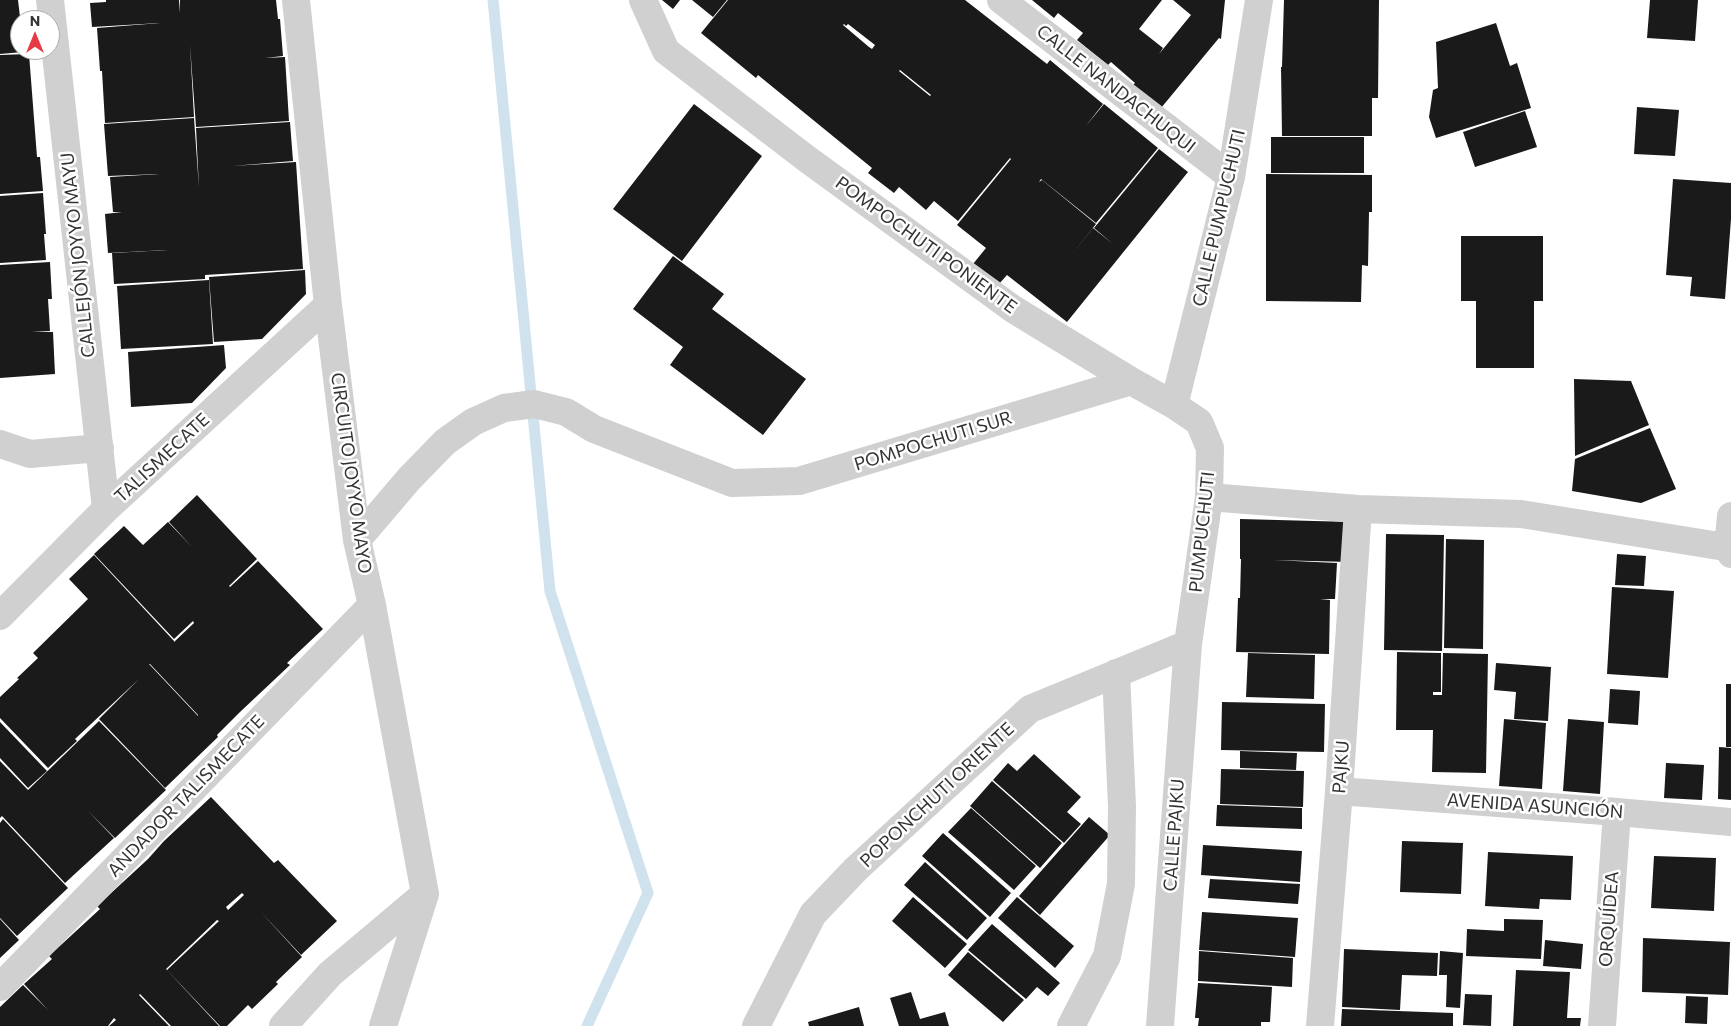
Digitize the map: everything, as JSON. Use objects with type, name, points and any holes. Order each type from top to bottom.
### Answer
[{"type":"street","name":"CALLEJÓN JOYYO MAYU","points":[[50,0],[106,509]]},
{"type":"street","name":"CIRCUITO JOYYO MAYO","points":[[296,0],[328,304],[357,540],[372,606],[425,894],[383,1026]]},
{"type":"street","name":"POMPOCHUTI PONIENTE","points":[[643,0],[666,51],[815,165],[1013,309],[1174,405],[1199,422]]},
{"type":"street","name":"CALLE NANDACHUQUI","points":[[1001,0],[1231,177]]},
{"type":"street","name":"CALLE PUMPUCHUTI","points":[[1174,405],[1231,177],[1259,0]]},
{"type":"street","name":"TALISMECATE","points":[[0,616],[106,509],[328,304]]},
{"type":"street","name":"POMPOCHUTI SUR","points":[[357,540],[409,479],[445,442],[473,422],[504,408],[534,404],[566,412],[594,429],[732,483],[799,481],[1131,381]]},
{"type":"street","name":"PUMPUCHUTI","points":[[1188,644],[1209,497],[1210,448],[1199,422]]},
{"type":"street","points":[[0,444],[30,454],[100,448]]},
{"type":"street","points":[[1209,497],[1358,509],[1521,514],[1730,550],[1731,516]]},
{"type":"street","name":"PAJKU","points":[[1320,1026],[1339,791],[1358,509]]},
{"type":"street","name":"ANDADOR TALISMECATE","points":[[0,988],[372,606]]},
{"type":"street","name":"POPONCHUTI ORIENTE","points":[[756,1026],[813,914],[856,869],[1030,709],[1188,644]]},
{"type":"street","name":"CALLE PAJKU","points":[[1160,1026],[1188,644]]},
{"type":"street","points":[[1071,1026],[1107,956],[1121,884],[1122,806],[1116,673]]},
{"type":"street","name":"AVENIDA ASUNCIÓN","points":[[1339,791],[1731,822]]},
{"type":"street","name":"ORQUÍDEA","points":[[1602,1026],[1617,812]]},
{"type":"street","points":[[283,1026],[330,974],[425,894]]},
{"type":"building","points":[[0,0],[18,0],[19,10],[10,10],[10,53],[0,54]]},
{"type":"building","points":[[106,0],[179,0],[180,13],[180,0],[276,0],[278,19],[280,19],[283,56],[265,58],[285,57],[289,121],[196,127],[190,45],[194,117],[105,123],[97,28],[160,23],[92,27],[90,3],[106,2]]},
{"type":"building","points":[[662,0],[680,0],[673,9]]},
{"type":"building","points":[[692,0],[727,0],[713,17]]},
{"type":"building","points":[[728,0],[965,0],[1047,64],[1050,60],[1103,104],[1085,127],[1104,104],[1158,148],[1096,223],[1041,179],[1039,182],[1042,180],[1096,224],[1066,262],[1093,228],[1113,244],[1094,228],[1159,149],[1188,172],[1067,322],[1007,275],[999,284],[973,264],[986,248],[957,225],[1010,158],[958,221],[934,201],[926,210],[899,187],[894,193],[868,173],[872,168],[758,75],[756,78],[701,33]],"holes":[[[848,24],[875,45],[872,49],[843,25],[846,26]],[[900,70],[931,95],[899,71]]]},
{"type":"building","points":[[1032,0],[1162,0],[1139,29],[1163,48],[1159,54],[1191,15],[1173,0],[1225,0],[1221,39],[1219,38],[1161,108],[1133,85],[1135,83],[1111,62],[1108,65],[1077,40],[1083,33],[1058,13],[1054,18]]},
{"type":"building","points":[[1284,0],[1379,0],[1378,98],[1372,98],[1372,136],[1282,136],[1281,67]]},
{"type":"building","points":[[1650,0],[1698,0],[1695,41],[1647,38]]},
{"type":"building","points":[[1496,23],[1510,66],[1517,63],[1531,108],[1436,138],[1429,117],[1433,90],[1438,88],[1436,42]]},
{"type":"building","points":[[0,55],[10,55],[10,60],[29,60],[37,157],[40,157],[43,191],[0,194]]},
{"type":"building","points":[[694,104],[762,156],[682,261],[613,209]]},
{"type":"building","points":[[1637,107],[1679,110],[1675,156],[1634,154]]},
{"type":"building","points":[[1525,111],[1537,147],[1475,167],[1463,132]]},
{"type":"building","points":[[194,118],[199,188],[196,128],[290,122],[293,161],[232,166],[296,162],[303,269],[205,275],[205,279],[114,284],[112,253],[168,250],[108,253],[105,214],[122,212],[113,212],[110,177],[160,174],[108,176],[104,124]]},
{"type":"building","points":[[1271,137],[1364,137],[1364,173],[1271,173]]},
{"type":"building","points":[[1266,174],[1372,175],[1372,212],[1369,212],[1368,266],[1362,265],[1361,302],[1266,301]]},
{"type":"building","points":[[1673,179],[1731,183],[1731,219],[1725,299],[1690,296],[1692,277],[1666,275]]},
{"type":"building","points":[[43,193],[46,260],[0,263],[0,196]]},
{"type":"building","points":[[1461,236],[1543,236],[1543,301],[1534,301],[1534,368],[1476,368],[1476,301],[1461,301]]},
{"type":"building","points":[[673,256],[724,294],[712,309],[806,379],[763,435],[670,365],[683,347],[633,309]]},
{"type":"building","points":[[50,262],[52,299],[48,299],[50,331],[32,332],[53,332],[55,374],[0,378],[0,265]]},
{"type":"building","points":[[305,270],[306,294],[262,339],[214,342],[209,277]]},
{"type":"building","points":[[209,280],[213,344],[121,349],[117,286]]},
{"type":"building","points":[[224,345],[226,368],[192,403],[131,407],[128,352]]},
{"type":"building","points":[[1574,379],[1631,381],[1649,425],[1575,456]]},
{"type":"building","points":[[1650,428],[1676,489],[1641,503],[1572,491],[1575,459]]},
{"type":"building","points":[[197,495],[257,559],[229,586],[258,561],[323,629],[287,663],[290,665],[240,712],[217,735],[218,737],[165,788],[99,719],[139,679],[75,739],[77,741],[48,768],[0,718],[0,697],[38,658],[33,653],[88,599],[69,579],[94,555],[174,642],[194,623],[193,621],[174,639],[94,554],[124,526],[143,545],[168,522],[192,547],[169,522]],"holes":[[[149,664],[198,715],[198,716]]]},
{"type":"building","points":[[1240,519],[1352,522],[1350,562],[1273,560],[1337,563],[1335,599],[1320,599],[1330,600],[1329,654],[1236,652],[1238,598],[1240,598]]},
{"type":"building","points":[[1386,534],[1444,535],[1442,651],[1384,650]]},
{"type":"building","points":[[1446,539],[1484,540],[1483,649],[1444,648]]},
{"type":"building","points":[[1617,554],[1646,556],[1644,586],[1615,585]]},
{"type":"building","points":[[1612,587],[1674,591],[1668,678],[1607,674]]},
{"type":"building","points":[[1397,652],[1441,653],[1441,692],[1433,692],[1433,695],[1442,695],[1443,653],[1488,654],[1486,773],[1432,772],[1433,730],[1396,730]]},
{"type":"building","points":[[1248,653],[1315,655],[1314,699],[1246,697]]},
{"type":"building","points":[[1496,663],[1551,667],[1548,721],[1514,719],[1516,692],[1494,690]]},
{"type":"building","points":[[1726,684],[1731,684],[1731,747],[1726,747]]},
{"type":"building","points":[[1610,689],[1640,691],[1638,725],[1608,723]]},
{"type":"building","points":[[1222,702],[1325,704],[1324,752],[1221,750]]},
{"type":"building","points":[[1504,719],[1546,723],[1542,789],[1499,786]]},
{"type":"building","points":[[1568,719],[1604,722],[1600,794],[1563,791]]},
{"type":"building","points":[[99,721],[166,790],[115,838],[88,811],[114,838],[65,883],[2,816],[0,818],[0,761],[28,790]]},
{"type":"building","points":[[0,722],[47,771],[28,788],[0,758]]},
{"type":"building","points":[[1719,747],[1731,748],[1731,800],[1718,799]]},
{"type":"building","points":[[1240,751],[1297,753],[1296,770],[1240,768]]},
{"type":"building","points":[[1034,754],[1081,797],[1067,812],[1081,824],[1064,843],[993,780],[1008,763],[1017,771]]},
{"type":"building","points":[[1666,763],[1704,765],[1702,800],[1664,798]]},
{"type":"building","points":[[1221,769],[1304,771],[1303,807],[1220,804]]},
{"type":"building","points":[[992,781],[1062,843],[1040,868],[970,806]]},
{"type":"building","points":[[211,797],[274,863],[278,860],[337,921],[301,955],[260,911],[302,957],[252,1009],[248,1005],[227,1026],[220,1026],[167,970],[219,921],[217,920],[166,969],[219,1026],[171,1026],[140,994],[169,1026],[109,1026],[116,1020],[114,1018],[108,1026],[0,1026],[0,1007],[23,985],[48,1010],[24,984],[52,959],[49,956],[100,909],[97,906],[148,859],[164,841]],"holes":[[[242,893],[244,895],[228,910],[226,907]]]},
{"type":"building","points":[[1217,805],[1302,808],[1302,829],[1216,826]]},
{"type":"building","points":[[971,808],[1036,866],[1014,890],[948,832]]},
{"type":"building","points":[[1089,817],[1110,835],[1040,915],[1019,896]]},
{"type":"building","points":[[3,819],[68,888],[17,936],[0,918],[0,823]]},
{"type":"building","points":[[943,833],[1011,893],[990,917],[922,856]]},
{"type":"building","points":[[1402,841],[1463,843],[1461,894],[1400,892]]},
{"type":"building","points":[[1203,845],[1302,851],[1300,882],[1201,875]]},
{"type":"building","points":[[1488,852],[1573,856],[1571,900],[1540,899],[1539,909],[1485,906]]},
{"type":"building","points":[[1654,856],[1716,858],[1714,911],[1651,908]]},
{"type":"building","points":[[925,862],[987,918],[967,940],[904,885]]},
{"type":"building","points":[[1210,879],[1300,884],[1298,904],[1208,898]]},
{"type":"building","points":[[913,897],[967,944],[945,968],[892,921]]},
{"type":"building","points":[[1017,897],[1074,946],[1055,968],[998,918]]},
{"type":"building","points":[[1202,912],[1298,918],[1295,957],[1199,950]]},
{"type":"building","points":[[0,919],[19,940],[0,958]]},
{"type":"building","points":[[1504,919],[1543,920],[1541,959],[1466,956],[1467,929],[1504,931]]},
{"type":"building","points":[[992,924],[1060,983],[1048,996],[1037,987],[1026,999],[968,950]]},
{"type":"building","points":[[1643,938],[1730,942],[1728,995],[1642,992]]},
{"type":"building","points":[[1545,940],[1583,944],[1581,969],[1543,966]]},
{"type":"building","points":[[1344,949],[1438,953],[1437,976],[1402,975],[1400,1010],[1342,1007]]},
{"type":"building","points":[[1199,951],[1293,958],[1292,987],[1198,981]]},
{"type":"building","points":[[1440,951],[1463,953],[1460,1008],[1446,1007],[1447,975],[1439,975]]},
{"type":"building","points":[[968,952],[1024,1000],[1003,1022],[948,975]]},
{"type":"building","points":[[1516,970],[1570,972],[1567,1018],[1581,1018],[1580,1026],[1513,1026]]},
{"type":"building","points":[[1198,983],[1272,987],[1270,1022],[1261,1022],[1261,1026],[1198,1026],[1199,1018],[1195,1018]]},
{"type":"building","points":[[911,992],[920,1019],[945,1012],[949,1026],[899,1026],[890,998]]},
{"type":"building","points":[[1465,994],[1492,995],[1491,1026],[1463,1025]]},
{"type":"building","points":[[1686,996],[1708,997],[1707,1024],[1685,1023]]},
{"type":"building","points":[[859,1007],[864,1026],[809,1026],[808,1022]]},
{"type":"building","points":[[1342,1009],[1453,1013],[1453,1026],[1341,1026]]},
{"type":"waterway","points":[[493,0],[550,591],[648,893],[587,1026]]}]
